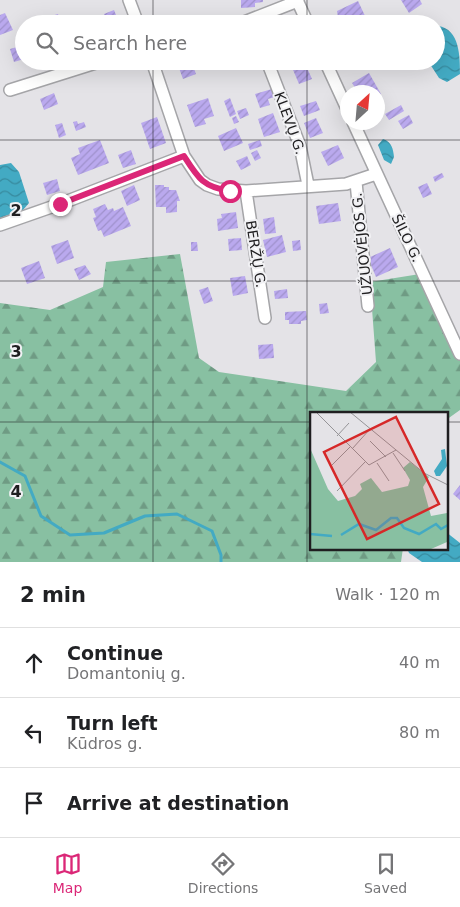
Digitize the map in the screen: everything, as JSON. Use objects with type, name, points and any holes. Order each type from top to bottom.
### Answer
[{"type":"street","points":[[129,0],[135,15]]},
{"type":"street","points":[[262,15],[297,1],[304,15]]},
{"type":"street","points":[[10,90],[73,70]]},
{"type":"street","points":[[155,70],[184,156],[200,180],[208,185],[218,189],[246,191],[356,182],[376,174]]},
{"type":"street","name":"KLEVŲ G.","points":[[270,70],[300,146],[308,185]]},
{"type":"street","points":[[329,70],[340,94]]},
{"type":"street","name":"ŠILO G.","points":[[357,130],[460,354]]},
{"type":"street","points":[[0,225],[184,156]]},
{"type":"street","name":"UŽUOVĖJOS G.","points":[[356,182],[368,306]]},
{"type":"street","name":"BERŽŲ G.","points":[[246,191],[265,318]]},
{"type":"green space","points":[[180,254],[199,358],[219,372],[346,391],[376,362],[370,282],[420,274],[460,359],[460,410],[448,419],[448,412],[310,412],[310,550],[403,550],[401,562],[0,562],[0,303],[50,310],[103,287],[106,262]]},
{"type":"water","points":[[445,28],[455,38],[459,52],[460,74],[447,82],[439,78],[434,70],[445,70]]},
{"type":"water","points":[[383,139],[390,144],[392,149],[394,157],[391,164],[384,160],[378,145]]},
{"type":"water","points":[[11,163],[19,172],[29,203],[23,210],[0,218],[0,165]]},
{"type":"water","points":[[448,534],[460,543],[460,562],[422,562],[409,553],[408,550],[448,550]]},
{"type":"building","points":[[241,0],[263,0],[263,2],[255,3],[255,7],[241,8]]},
{"type":"building","points":[[401,0],[420,0],[422,4],[409,13]]},
{"type":"building","points":[[358,1],[365,15],[338,15],[337,11]]},
{"type":"building","points":[[114,10],[116,15],[104,15]]},
{"type":"building","points":[[5,13],[13,30],[0,35],[0,15]]},
{"type":"building","points":[[15,48],[15,62],[14,62],[10,49]]},
{"type":"building","points":[[180,70],[195,70],[196,74],[183,79]]},
{"type":"building","points":[[293,70],[308,70],[312,79],[299,84]]},
{"type":"building","points":[[369,73],[376,85],[353,85],[352,83]]},
{"type":"building","points":[[272,89],[275,97],[268,99],[270,105],[260,108],[255,94]]},
{"type":"building","points":[[54,93],[58,104],[44,110],[40,99]]},
{"type":"building","points":[[208,98],[214,116],[204,119],[206,124],[195,127],[187,105]]},
{"type":"building","points":[[230,98],[236,114],[230,117],[224,101]]},
{"type":"building","points":[[316,101],[320,110],[304,116],[300,106]]},
{"type":"building","points":[[401,105],[404,111],[389,120],[385,114]]},
{"type":"building","points":[[246,108],[249,115],[240,119],[237,111]]},
{"type":"building","points":[[273,113],[280,132],[264,137],[258,119]]},
{"type":"building","points":[[409,115],[413,123],[403,129],[398,121]]},
{"type":"building","points":[[236,116],[239,122],[234,124],[232,118]]},
{"type":"building","points":[[157,117],[166,143],[150,149],[141,123]]},
{"type":"building","points":[[316,118],[323,133],[310,138],[304,123]]},
{"type":"building","points":[[77,121],[78,124],[84,122],[86,127],[76,131],[73,122]]},
{"type":"building","points":[[62,123],[66,135],[59,138],[55,125]]},
{"type":"building","points":[[236,128],[243,143],[224,151],[218,136]]},
{"type":"building","points":[[100,140],[109,163],[78,175],[71,158],[80,154],[78,148]]},
{"type":"building","points":[[260,140],[262,146],[250,150],[248,144]]},
{"type":"building","points":[[338,145],[344,158],[328,166],[321,152]]},
{"type":"building","points":[[131,150],[136,164],[123,168],[118,155]]},
{"type":"building","points":[[257,150],[261,158],[255,161],[251,153]]},
{"type":"building","points":[[247,156],[251,165],[241,170],[236,161]]},
{"type":"building","points":[[442,173],[444,177],[435,182],[433,177]]},
{"type":"building","points":[[57,179],[60,191],[47,195],[43,183]]},
{"type":"building","points":[[427,183],[432,194],[423,198],[418,187]]},
{"type":"building","points":[[134,185],[140,200],[127,206],[121,191]]},
{"type":"building","points":[[155,185],[164,185],[164,187],[169,187],[169,190],[176,190],[180,201],[177,201],[177,212],[166,213],[166,207],[156,207]]},
{"type":"building","points":[[338,203],[341,221],[319,224],[316,206]]},
{"type":"building","points":[[105,204],[108,210],[113,208],[114,211],[123,207],[131,226],[104,237],[101,230],[98,231],[93,218],[96,217],[93,209]]},
{"type":"building","points":[[236,212],[238,228],[218,231],[217,219],[222,218],[221,214]]},
{"type":"building","points":[[274,217],[276,233],[265,234],[263,219]]},
{"type":"building","points":[[282,235],[286,252],[267,257],[263,240]]},
{"type":"building","points":[[241,238],[242,250],[229,251],[228,239]]},
{"type":"building","points":[[68,240],[74,258],[57,264],[51,246]]},
{"type":"building","points":[[300,240],[301,250],[293,251],[292,241]]},
{"type":"building","points":[[191,242],[197,242],[198,251],[191,251]]},
{"type":"building","points":[[390,248],[398,267],[376,277],[368,258]]},
{"type":"building","points":[[39,261],[45,278],[27,284],[21,268]]},
{"type":"building","points":[[85,265],[91,274],[79,280],[74,269]]},
{"type":"building","points":[[245,276],[248,293],[233,296],[230,278]]},
{"type":"building","points":[[208,287],[213,301],[204,304],[199,290]]},
{"type":"building","points":[[287,289],[288,298],[275,299],[274,291]]},
{"type":"building","points":[[327,303],[329,313],[320,314],[319,304]]},
{"type":"building","points":[[306,311],[307,320],[301,321],[301,324],[289,324],[289,320],[285,320],[285,312]]},
{"type":"building","points":[[273,344],[274,358],[259,359],[258,345]]},
{"type":"building","points":[[460,485],[460,500],[453,494]]},
{"type":"waterway","points":[[0,462],[25,476],[41,516],[70,535],[104,533],[145,516],[177,514],[212,531],[221,555],[221,562]]},
{"type":"route","points":[[60,204],[184,156],[200,180],[218,189],[230,191]]}]
